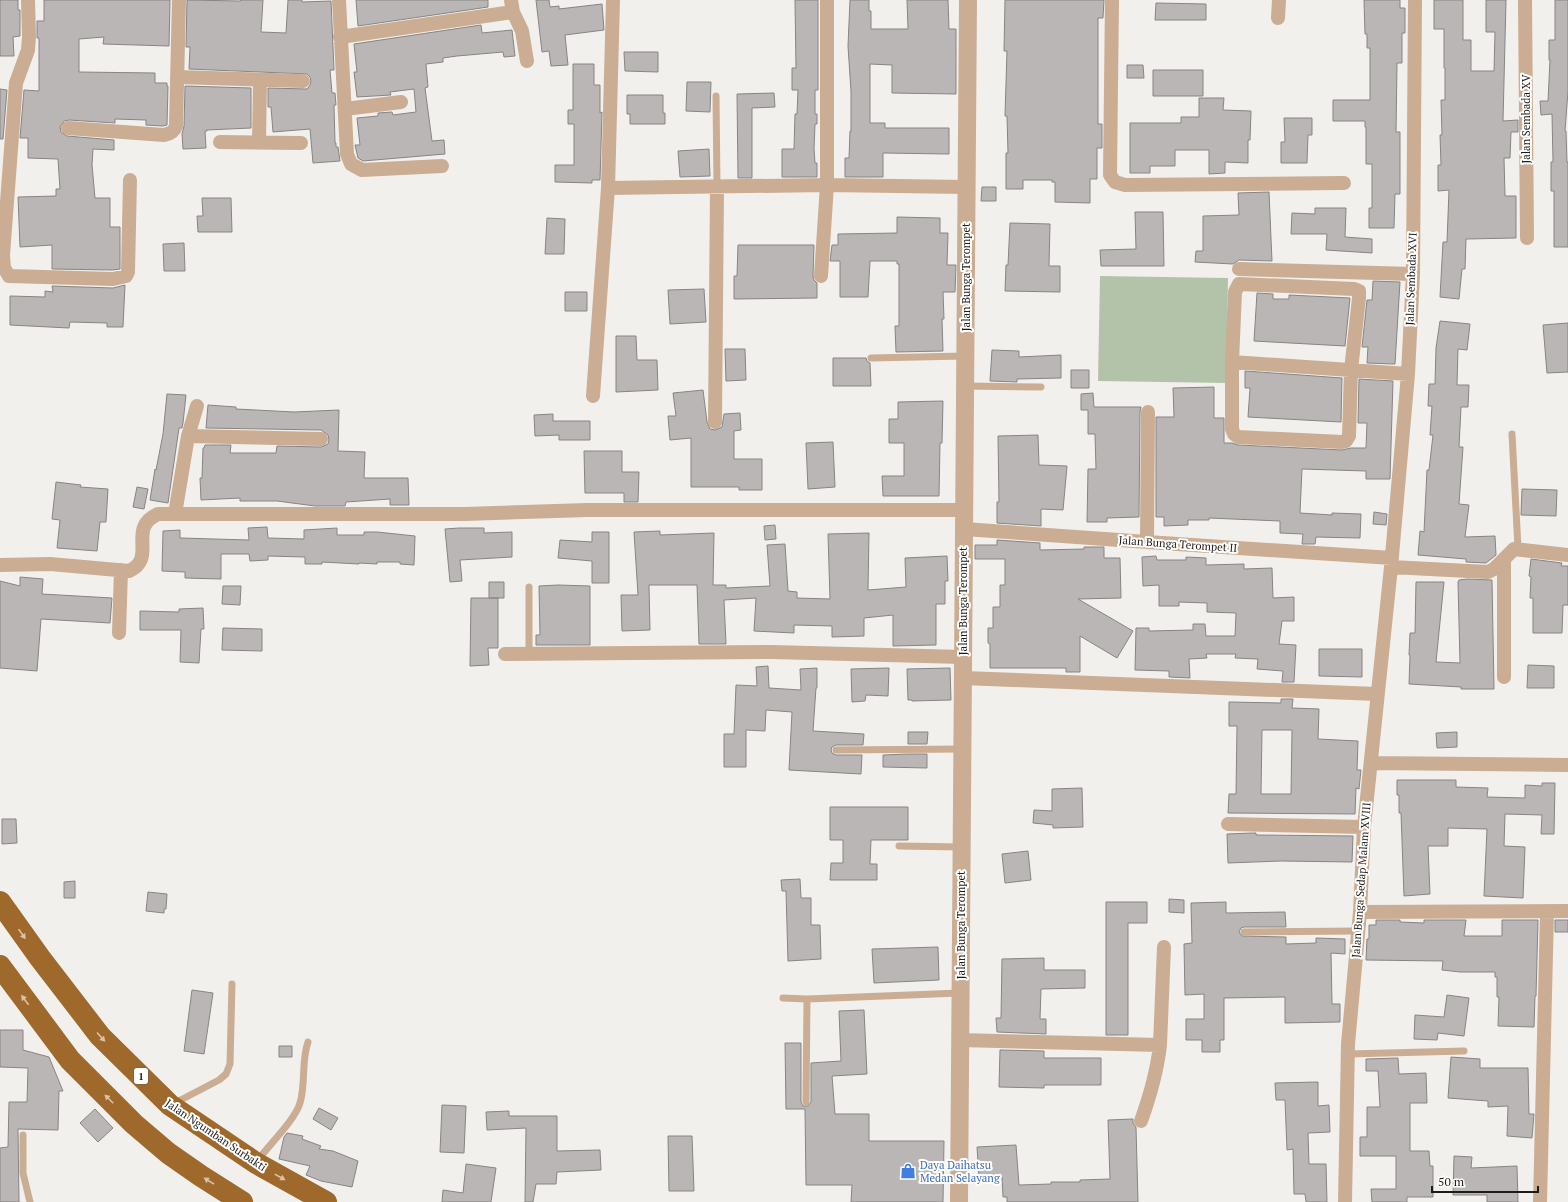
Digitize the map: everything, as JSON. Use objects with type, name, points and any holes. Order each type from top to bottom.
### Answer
[{"type":"highway","name":"Jalan Ngumban Surbakti","points":[[0,902],[40,958],[100,1036],[170,1105],[256,1163],[326,1202]]},
{"type":"highway","points":[[0,966],[70,1060],[134,1124],[168,1153],[242,1202]]},
{"type":"street","points":[[28,0],[28,50],[16,83],[4,182],[3,255],[4,268],[9,276],[123,278],[128,272],[130,180]]},
{"type":"street","points":[[68,128],[115,132],[169,134],[175,130],[179,0]]},
{"type":"street","points":[[339,0],[347,154],[351,164],[362,170],[442,166]]},
{"type":"street","points":[[593,396],[608,188],[613,0]]},
{"type":"street","points":[[821,276],[827,185],[828,0]]},
{"type":"street","name":"Jalan Bunga Terompet","points":[[959,1202],[968,0]]},
{"type":"street","points":[[1112,0],[1110,175],[1115,182],[1125,185],[1344,183]]},
{"type":"street","points":[[1278,18],[1279,0]]},
{"type":"street","name":"Jalan Sembada XVI","points":[[1392,562],[1408,374],[1413,274],[1415,0]]},
{"type":"street","name":"Jalan Sembada XV","points":[[1525,0],[1526,238]]},
{"type":"street","points":[[340,37],[512,6],[522,31],[527,60]]},
{"type":"street","points":[[177,77],[303,81]]},
{"type":"street","points":[[259,142],[260,80]]},
{"type":"street","points":[[345,110],[401,102]]},
{"type":"street","points":[[220,142],[301,143]]},
{"type":"street","points":[[608,188],[827,185],[966,187]]},
{"type":"street","points":[[715,422],[717,186]]},
{"type":"street","points":[[1239,270],[1413,274]]},
{"type":"street","points":[[1239,284],[1354,289],[1359,291],[1351,370],[1349,436],[1346,441],[1238,437],[1234,434],[1232,429],[1232,362],[1235,292],[1239,284]]},
{"type":"street","points":[[1232,362],[1408,374]]},
{"type":"street","points":[[175,514],[188,436],[197,406]]},
{"type":"street","points":[[1147,542],[1148,412]]},
{"type":"street","points":[[188,436],[321,439]]},
{"type":"street","points":[[0,565],[50,564],[129,571],[137,567],[142,558],[143,529],[145,522],[150,517],[158,514],[465,514],[587,510],[964,510]]},
{"type":"street","name":"Jalan Bunga Terompet II","points":[[964,528],[1392,562],[1488,572],[1504,560],[1511,550],[1518,548]]},
{"type":"street","points":[[1518,548],[1568,555]]},
{"type":"street","points":[[1504,560],[1504,677]]},
{"type":"street","name":"Jalan Bunga Sedap Malam XVIII","points":[[1345,1202],[1348,1054],[1360,912],[1364,826],[1372,763],[1377,694],[1392,562]]},
{"type":"street","points":[[119,633],[121,570]]},
{"type":"street","points":[[506,654],[772,652],[963,657]]},
{"type":"street","points":[[963,678],[1377,694]]},
{"type":"street","points":[[1372,763],[1568,766]]},
{"type":"street","points":[[1228,824],[1364,826]]},
{"type":"street","points":[[1360,912],[1568,912]]},
{"type":"street","points":[[1540,1202],[1546,912]]},
{"type":"street","points":[[1141,1121],[1152,1089],[1160,1045],[1164,947]]},
{"type":"street","points":[[960,1040],[1160,1045]]},
{"type":"lane","points":[[716,96],[717,186]]},
{"type":"lane","points":[[871,358],[965,356]]},
{"type":"lane","points":[[965,386],[1041,387]]},
{"type":"lane","points":[[1512,434],[1518,548]]},
{"type":"lane","points":[[529,587],[529,654]]},
{"type":"lane","points":[[836,750],[962,749]]},
{"type":"lane","points":[[898,846],[961,847]]},
{"type":"lane","points":[[1244,932],[1358,931]]},
{"type":"lane","points":[[170,1105],[219,1080],[226,1074],[230,1064],[232,984]]},
{"type":"lane","points":[[783,998],[807,999],[960,992]]},
{"type":"lane","points":[[806,1102],[807,999]]},
{"type":"lane","points":[[256,1163],[292,1118],[300,1104],[303,1089],[305,1054],[308,1042]]},
{"type":"lane","points":[[1348,1054],[1464,1051]]},
{"type":"lane","points":[[23,1135],[23,1173],[30,1202]]},
{"type":"green space","points":[[1100,276],[1228,278],[1226,383],[1098,381]]},
{"type":"building","points":[[0,0],[18,0],[18,10],[20,10],[20,36],[13,37],[14,56],[0,56]]},
{"type":"building","points":[[44,0],[170,0],[169,46],[103,44],[104,37],[79,39],[79,72],[155,73],[155,83],[167,83],[167,125],[146,125],[146,120],[115,119],[115,123],[69,120],[64,121],[60,127],[61,132],[67,136],[114,140],[114,150],[93,149],[92,165],[95,198],[110,198],[110,227],[120,227],[120,269],[52,269],[52,245],[20,247],[18,197],[56,196],[56,189],[60,189],[58,159],[28,158],[28,138],[20,138],[24,90],[39,91],[39,38],[37,38],[37,21],[44,21]]},
{"type":"building","points":[[187,0],[263,0],[261,32],[286,33],[288,0],[302,0],[302,2],[331,1],[334,70],[330,70],[332,93],[335,93],[336,105],[334,105],[335,143],[336,147],[338,147],[340,161],[313,163],[310,129],[273,132],[271,107],[268,107],[268,88],[307,89],[311,81],[307,74],[189,69],[190,47],[186,47]]},
{"type":"building","points":[[356,0],[488,0],[488,7],[358,26]]},
{"type":"building","points":[[536,0],[549,0],[550,7],[559,6],[559,9],[602,4],[604,30],[565,35],[568,65],[551,66],[549,51],[542,52]]},
{"type":"building","points":[[795,0],[818,0],[818,90],[815,90],[815,114],[817,114],[817,124],[815,124],[814,149],[815,163],[817,163],[817,177],[782,177],[782,149],[794,149],[795,114],[797,114],[798,90],[792,90],[792,68],[796,68]]},
{"type":"building","points":[[850,0],[869,0],[869,11],[871,11],[871,29],[908,29],[907,0],[948,0],[949,29],[956,29],[956,94],[892,93],[892,65],[870,64],[870,123],[885,123],[885,128],[949,128],[949,154],[883,153],[883,177],[845,177],[845,158],[849,158],[851,131],[851,91],[848,46]]},
{"type":"building","points":[[1005,0],[1104,0],[1103,18],[1098,18],[1098,124],[1102,124],[1102,148],[1097,148],[1097,179],[1090,179],[1090,203],[1055,202],[1055,182],[1052,182],[1052,180],[1023,180],[1023,189],[1006,189],[1006,153],[1008,153],[1007,116],[1005,116],[1007,51],[1004,51]]},
{"type":"building","points":[[1364,0],[1400,0],[1400,8],[1405,8],[1405,33],[1402,33],[1402,63],[1397,63],[1396,132],[1400,132],[1400,194],[1395,194],[1394,228],[1369,228],[1369,208],[1372,208],[1372,164],[1366,164],[1365,121],[1333,121],[1333,100],[1370,100],[1370,48],[1367,48],[1367,34],[1365,34]]},
{"type":"building","points":[[1434,0],[1463,0],[1463,40],[1471,40],[1471,71],[1494,71],[1495,32],[1486,32],[1486,0],[1506,0],[1503,121],[1518,120],[1518,132],[1511,132],[1510,158],[1504,158],[1505,196],[1516,196],[1516,238],[1466,239],[1465,269],[1462,269],[1459,299],[1440,297],[1443,242],[1447,242],[1449,190],[1438,191],[1438,165],[1441,165],[1440,135],[1442,135],[1441,100],[1445,100],[1445,68],[1444,29],[1434,29]]},
{"type":"building","points":[[1555,0],[1568,0],[1568,91],[1565,131],[1568,162],[1568,247],[1554,247],[1554,191],[1551,191],[1551,162],[1553,162],[1552,114],[1541,115],[1540,101],[1548,101],[1550,60],[1549,40],[1555,40]]},
{"type":"building","points":[[1156,3],[1206,4],[1206,20],[1155,20]]},
{"type":"building","points":[[481,25],[482,33],[512,30],[515,56],[504,57],[503,52],[457,56],[443,58],[443,62],[426,64],[428,87],[425,88],[432,141],[444,140],[445,154],[363,161],[358,158],[355,145],[360,145],[357,118],[378,116],[378,113],[392,112],[393,115],[416,112],[414,89],[390,92],[391,95],[357,97],[354,72],[357,72],[354,44]]},
{"type":"building","points":[[624,52],[658,52],[658,72],[625,71]]},
{"type":"building","points":[[573,64],[594,64],[594,85],[600,85],[600,113],[602,112],[600,180],[592,180],[592,183],[555,182],[555,165],[574,165],[574,124],[568,124],[568,110],[573,110]]},
{"type":"building","points":[[1127,65],[1143,65],[1144,78],[1127,78]]},
{"type":"building","points":[[1153,70],[1203,70],[1203,96],[1153,96]]},
{"type":"building","points":[[687,82],[711,82],[710,112],[686,111]]},
{"type":"building","points":[[185,86],[251,88],[251,128],[207,130],[205,131],[206,148],[183,149],[182,134],[184,126]]},
{"type":"building","points":[[0,89],[7,90],[3,139],[0,139]]},
{"type":"building","points":[[774,93],[775,107],[752,108],[752,178],[738,178],[737,94]]},
{"type":"building","points":[[627,95],[663,95],[663,113],[665,113],[665,124],[630,124],[630,114],[627,114]]},
{"type":"building","points":[[1199,98],[1224,98],[1223,110],[1251,111],[1250,140],[1248,140],[1248,163],[1225,162],[1225,173],[1209,174],[1209,150],[1175,150],[1175,166],[1150,166],[1150,173],[1130,173],[1130,123],[1181,123],[1181,117],[1199,117]]},
{"type":"building","points":[[1284,118],[1312,118],[1312,135],[1308,135],[1307,163],[1281,163],[1281,142],[1285,142]]},
{"type":"building","points":[[709,149],[710,176],[680,177],[678,151]]},
{"type":"building","points":[[982,187],[996,187],[996,201],[981,201]]},
{"type":"building","points":[[1269,192],[1272,261],[1239,260],[1233,264],[1195,262],[1196,251],[1203,251],[1203,216],[1239,215],[1238,193]]},
{"type":"building","points":[[202,198],[231,198],[232,232],[198,232],[197,216],[203,216]]},
{"type":"building","points":[[1315,208],[1346,208],[1345,237],[1372,239],[1372,253],[1326,250],[1327,234],[1291,234],[1292,213],[1315,214]]},
{"type":"building","points":[[1135,212],[1163,212],[1164,266],[1101,266],[1100,250],[1136,249]]},
{"type":"building","points":[[897,217],[940,218],[940,233],[948,233],[947,265],[956,265],[955,292],[943,292],[943,351],[896,352],[895,326],[899,326],[899,264],[897,264],[897,261],[870,261],[868,297],[840,297],[840,261],[830,261],[832,245],[838,245],[838,234],[897,233]]},
{"type":"building","points":[[547,218],[565,219],[564,254],[545,254]]},
{"type":"building","points":[[1010,223],[1050,224],[1049,266],[1060,266],[1060,292],[1005,291]]},
{"type":"building","points":[[184,243],[185,271],[164,271],[163,244]]},
{"type":"building","points":[[738,245],[814,245],[813,276],[817,283],[817,298],[734,299],[734,276],[737,276]]},
{"type":"building","points":[[1373,281],[1400,282],[1395,364],[1367,363],[1368,347],[1362,347],[1367,300],[1372,300]]},
{"type":"building","points":[[125,285],[123,327],[107,327],[107,323],[70,322],[69,328],[10,325],[10,296],[45,297],[45,291],[53,292],[52,286],[113,288]]},
{"type":"building","points":[[704,289],[706,322],[670,324],[668,290]]},
{"type":"building","points":[[565,292],[587,292],[587,311],[565,311]]},
{"type":"building","points":[[1257,293],[1273,294],[1273,299],[1289,299],[1289,295],[1350,298],[1345,346],[1254,341]]},
{"type":"building","points":[[1440,321],[1470,324],[1467,350],[1458,349],[1457,385],[1469,385],[1468,407],[1461,407],[1459,447],[1463,447],[1459,504],[1469,505],[1465,537],[1495,536],[1496,555],[1486,563],[1466,562],[1466,559],[1418,555],[1420,531],[1424,532],[1427,470],[1429,470],[1433,435],[1430,435],[1432,406],[1428,406],[1429,384],[1435,384],[1436,348]]},
{"type":"building","points":[[1568,323],[1568,372],[1547,373],[1543,325]]},
{"type":"building","points":[[616,336],[636,336],[637,360],[657,360],[658,390],[616,392]]},
{"type":"building","points":[[725,349],[745,349],[746,380],[726,381]]},
{"type":"building","points":[[992,350],[1019,351],[1019,357],[1061,355],[1061,378],[1017,379],[1017,382],[990,381]]},
{"type":"building","points":[[833,358],[866,358],[870,363],[871,386],[833,386]]},
{"type":"building","points":[[1071,370],[1089,370],[1089,388],[1071,388]]},
{"type":"building","points":[[1245,371],[1342,378],[1341,422],[1248,417],[1250,388],[1245,388]]},
{"type":"building","points":[[1359,379],[1393,381],[1390,479],[1366,479],[1366,471],[1302,469],[1300,513],[1332,515],[1332,513],[1361,514],[1360,538],[1316,537],[1315,544],[1302,544],[1303,534],[1280,533],[1280,521],[1209,518],[1209,520],[1188,520],[1188,525],[1164,526],[1164,517],[1156,517],[1156,417],[1174,417],[1173,388],[1214,387],[1214,418],[1224,418],[1224,443],[1342,450],[1351,448],[1366,448],[1367,423],[1358,423]]},
{"type":"building","points":[[703,390],[707,422],[710,429],[715,430],[722,427],[724,414],[740,413],[741,430],[734,431],[734,459],[762,459],[762,490],[739,490],[739,487],[691,487],[691,438],[670,440],[668,416],[676,416],[673,393]]},
{"type":"building","points":[[1093,393],[1094,407],[1141,407],[1139,517],[1107,518],[1107,522],[1087,522],[1088,469],[1096,469],[1095,434],[1088,434],[1088,410],[1081,410],[1081,394]]},
{"type":"building","points":[[167,394],[186,395],[183,423],[182,428],[179,428],[168,503],[150,500],[163,434]]},
{"type":"building","points":[[943,401],[942,443],[940,443],[939,496],[883,496],[882,476],[904,476],[904,443],[889,443],[889,419],[898,419],[898,402]]},
{"type":"building","points":[[208,405],[236,407],[236,409],[294,412],[339,410],[338,451],[365,452],[364,478],[408,478],[409,505],[390,505],[390,499],[346,502],[345,506],[315,506],[277,501],[240,501],[240,498],[201,500],[200,478],[202,478],[203,448],[205,445],[231,445],[230,453],[276,453],[277,446],[321,447],[328,444],[329,440],[328,435],[321,430],[206,428]]},
{"type":"building","points":[[553,414],[553,421],[590,421],[590,440],[559,440],[559,435],[535,436],[534,415]]},
{"type":"building","points":[[1038,435],[1039,465],[1067,466],[1063,510],[1041,509],[1041,526],[997,523],[997,502],[999,502],[998,436]]},
{"type":"building","points":[[833,442],[835,487],[808,489],[806,443]]},
{"type":"building","points":[[584,451],[622,451],[622,472],[639,472],[638,502],[624,502],[624,493],[585,493]]},
{"type":"building","points":[[56,482],[81,485],[80,487],[108,489],[106,522],[100,522],[97,551],[57,548],[60,520],[52,519]]},
{"type":"building","points":[[137,487],[148,489],[144,509],[133,507]]},
{"type":"building","points":[[1522,489],[1557,490],[1556,516],[1521,515]]},
{"type":"building","points":[[1374,512],[1387,514],[1386,525],[1373,524]]},
{"type":"building","points":[[775,525],[776,539],[765,540],[764,526]]},
{"type":"building","points":[[267,527],[268,538],[304,539],[304,530],[337,528],[337,535],[364,535],[364,532],[377,532],[415,536],[414,565],[400,564],[400,562],[359,564],[322,562],[322,564],[305,564],[305,557],[268,556],[268,560],[250,561],[249,554],[221,554],[221,579],[185,578],[185,572],[162,571],[163,531],[180,530],[180,538],[249,540],[248,528]]},
{"type":"building","points":[[484,528],[484,533],[512,532],[512,557],[460,560],[462,581],[450,582],[445,529]]},
{"type":"building","points":[[660,531],[660,535],[714,533],[713,585],[726,585],[726,588],[770,586],[767,545],[785,544],[788,591],[797,592],[797,598],[830,599],[828,534],[869,533],[868,590],[906,587],[905,558],[947,556],[948,581],[945,581],[945,604],[936,604],[936,645],[893,646],[893,615],[864,618],[864,636],[832,637],[832,626],[794,625],[794,633],[754,631],[756,598],[724,600],[726,644],[699,644],[697,585],[649,585],[650,630],[622,631],[621,595],[638,595],[634,532]]},
{"type":"building","points":[[592,532],[609,532],[609,583],[592,583],[592,561],[558,558],[560,540],[592,542]]},
{"type":"building","points":[[997,540],[1040,543],[1040,550],[1104,547],[1104,558],[1120,558],[1121,598],[1078,599],[1133,631],[1117,658],[1080,636],[1080,672],[1066,672],[1066,668],[990,668],[988,628],[993,628],[993,607],[1000,607],[1000,585],[1005,585],[1005,559],[975,559],[975,545],[997,545]]},
{"type":"building","points":[[1156,556],[1157,560],[1186,560],[1186,557],[1206,558],[1206,565],[1244,564],[1244,569],[1272,568],[1273,598],[1294,597],[1294,621],[1282,621],[1279,644],[1296,645],[1294,682],[1282,682],[1283,671],[1257,669],[1258,659],[1235,658],[1236,654],[1206,654],[1207,658],[1189,659],[1190,678],[1169,677],[1169,671],[1135,670],[1136,628],[1149,628],[1149,631],[1193,630],[1193,624],[1205,624],[1206,636],[1235,636],[1236,613],[1207,612],[1207,603],[1179,602],[1179,606],[1159,606],[1159,585],[1143,586],[1142,557]]},
{"type":"building","points":[[1531,559],[1562,563],[1561,566],[1568,566],[1568,605],[1563,605],[1562,633],[1533,633],[1533,598],[1530,598],[1531,577],[1529,576]]},
{"type":"building","points":[[20,577],[43,579],[42,594],[112,598],[110,623],[41,619],[37,671],[0,668],[0,581],[20,586]]},
{"type":"building","points":[[1459,580],[1492,580],[1494,689],[1461,689],[1461,687],[1409,684],[1410,633],[1415,633],[1416,582],[1444,582],[1436,662],[1460,663],[1458,582]]},
{"type":"building","points":[[489,582],[504,582],[504,598],[489,598]]},
{"type":"building","points":[[223,586],[241,586],[240,605],[222,604]]},
{"type":"building","points":[[539,586],[590,586],[590,645],[536,645],[536,635],[540,635]]},
{"type":"building","points":[[471,598],[498,598],[498,648],[488,648],[489,665],[470,666]]},
{"type":"building","points":[[203,608],[204,629],[201,629],[199,663],[180,662],[181,630],[140,630],[140,611],[179,612],[179,609]]},
{"type":"building","points":[[223,628],[262,629],[262,651],[222,650]]},
{"type":"building","points":[[1319,649],[1362,649],[1362,677],[1319,676]]},
{"type":"building","points":[[1528,665],[1554,666],[1554,688],[1527,688]]},
{"type":"building","points":[[768,666],[769,688],[801,690],[800,669],[817,668],[817,688],[813,731],[864,734],[863,745],[836,745],[832,747],[831,750],[832,753],[836,755],[862,755],[861,774],[789,770],[792,712],[766,710],[765,731],[746,730],[746,767],[724,767],[724,734],[734,734],[736,685],[757,686],[756,667]]},
{"type":"building","points":[[889,668],[888,696],[866,695],[865,701],[852,702],[851,669]]},
{"type":"building","points":[[950,668],[951,700],[908,700],[907,669]]},
{"type":"building","points":[[1281,699],[1293,699],[1292,708],[1319,709],[1318,739],[1358,741],[1357,770],[1361,770],[1359,789],[1356,788],[1355,814],[1228,813],[1229,794],[1236,794],[1237,726],[1229,726],[1229,702],[1281,703]],"holes":[[[1262,730],[1292,730],[1291,794],[1261,794]]]},
{"type":"building","points":[[908,732],[928,732],[927,744],[908,744]]},
{"type":"building","points":[[1457,732],[1457,747],[1437,748],[1436,733]]},
{"type":"building","points":[[927,754],[927,768],[883,767],[883,755]]},
{"type":"building","points":[[1397,780],[1456,780],[1456,787],[1488,788],[1487,797],[1525,798],[1525,785],[1542,786],[1542,783],[1555,783],[1554,834],[1541,834],[1542,815],[1505,814],[1504,846],[1525,847],[1523,898],[1484,896],[1487,829],[1448,828],[1448,846],[1428,846],[1430,894],[1404,896],[1401,813],[1399,813]]},
{"type":"building","points":[[1082,788],[1083,827],[1053,828],[1053,825],[1033,823],[1034,810],[1052,811],[1052,789]]},
{"type":"building","points":[[830,807],[908,807],[908,840],[871,840],[870,864],[877,864],[877,880],[830,880],[831,863],[843,863],[843,840],[830,840]]},
{"type":"building","points":[[2,819],[16,819],[17,843],[2,844]]},
{"type":"building","points":[[1256,833],[1256,835],[1353,836],[1352,862],[1281,861],[1228,863],[1227,834]]},
{"type":"building","points":[[1028,851],[1031,880],[1005,883],[1002,854]]},
{"type":"building","points":[[800,879],[801,898],[811,898],[811,925],[820,925],[821,959],[788,961],[786,891],[782,891],[781,880]]},
{"type":"building","points":[[75,881],[75,898],[64,898],[64,882]]},
{"type":"building","points":[[148,892],[167,894],[166,909],[164,909],[164,913],[146,911]]},
{"type":"building","points":[[1169,899],[1184,900],[1184,913],[1169,912]]},
{"type":"building","points":[[1106,902],[1147,902],[1147,923],[1128,923],[1128,1035],[1106,1035]]},
{"type":"building","points":[[1226,902],[1226,913],[1285,912],[1286,927],[1244,927],[1241,928],[1239,932],[1242,936],[1286,937],[1286,944],[1316,943],[1316,938],[1345,939],[1345,954],[1331,953],[1332,1004],[1340,1004],[1340,1022],[1285,1023],[1285,997],[1224,998],[1224,1040],[1220,1040],[1220,1052],[1202,1052],[1202,1040],[1186,1040],[1186,1019],[1204,1019],[1204,994],[1185,995],[1184,944],[1192,943],[1191,903]]},
{"type":"building","points":[[1376,920],[1400,920],[1400,922],[1424,923],[1424,920],[1466,920],[1464,936],[1502,936],[1502,920],[1538,920],[1534,1027],[1498,1026],[1499,997],[1497,997],[1497,977],[1495,977],[1495,972],[1460,972],[1442,970],[1443,961],[1366,960],[1369,925],[1376,925]]},
{"type":"building","points":[[1555,920],[1568,920],[1568,932],[1555,932]]},
{"type":"building","points":[[938,947],[939,980],[874,983],[872,949]]},
{"type":"building","points":[[1044,958],[1044,970],[1085,970],[1085,988],[1041,989],[1040,1019],[1046,1019],[1046,1034],[997,1032],[996,1018],[1001,1018],[1002,959]]},
{"type":"building","points":[[192,990],[213,993],[204,1054],[184,1051]]},
{"type":"building","points":[[1447,995],[1469,998],[1464,1036],[1438,1033],[1437,1040],[1414,1039],[1415,1015],[1444,1017]]},
{"type":"building","points":[[864,1010],[867,1074],[832,1076],[835,1114],[869,1114],[869,1141],[944,1141],[943,1202],[851,1202],[852,1185],[806,1185],[805,1109],[786,1109],[785,1043],[801,1043],[801,1102],[803,1106],[808,1106],[811,1102],[811,1063],[841,1061],[839,1011]]},
{"type":"building","points":[[0,1030],[23,1030],[23,1050],[49,1057],[63,1091],[59,1091],[58,1130],[18,1129],[19,1202],[0,1202],[0,1148],[8,1147],[9,1102],[27,1102],[28,1068],[0,1067]]},
{"type":"building","points":[[279,1046],[292,1046],[292,1057],[279,1057]]},
{"type":"building","points":[[1000,1050],[1044,1051],[1044,1058],[1101,1058],[1101,1085],[1044,1085],[1044,1088],[999,1087]]},
{"type":"building","points":[[1451,1057],[1480,1059],[1480,1068],[1528,1068],[1529,1114],[1534,1114],[1532,1138],[1507,1136],[1508,1106],[1488,1107],[1488,1101],[1448,1098]]},
{"type":"building","points":[[1398,1058],[1399,1074],[1426,1073],[1427,1103],[1410,1103],[1410,1151],[1429,1151],[1430,1166],[1433,1166],[1433,1197],[1407,1197],[1407,1202],[1372,1202],[1371,1189],[1396,1189],[1396,1156],[1360,1156],[1360,1137],[1367,1137],[1367,1107],[1380,1107],[1378,1071],[1366,1071],[1366,1059]]},
{"type":"building","points":[[1318,1082],[1318,1106],[1329,1105],[1330,1132],[1308,1133],[1309,1164],[1326,1164],[1327,1202],[1306,1202],[1305,1194],[1294,1194],[1293,1149],[1287,1150],[1285,1100],[1276,1100],[1275,1083]]},
{"type":"building","points":[[442,1105],[466,1106],[464,1153],[440,1152]]},
{"type":"building","points":[[319,1108],[338,1118],[331,1130],[313,1119]]},
{"type":"building","points":[[95,1109],[113,1128],[98,1142],[80,1123]]},
{"type":"building","points":[[509,1111],[509,1116],[557,1116],[557,1151],[600,1150],[601,1170],[557,1172],[556,1184],[536,1184],[533,1202],[525,1202],[526,1128],[487,1130],[486,1112]]},
{"type":"building","points":[[1133,1119],[1133,1123],[1136,1127],[1138,1202],[1007,1202],[1007,1197],[1003,1197],[1002,1177],[979,1178],[977,1147],[1016,1145],[1019,1185],[1110,1179],[1108,1120]]},
{"type":"building","points":[[287,1133],[303,1136],[302,1139],[321,1146],[319,1149],[333,1151],[358,1161],[352,1187],[321,1181],[306,1175],[310,1166],[279,1159],[284,1137]]},
{"type":"building","points":[[668,1136],[692,1136],[694,1191],[669,1191]]},
{"type":"building","points":[[1454,1156],[1472,1157],[1471,1168],[1517,1166],[1518,1202],[1487,1202],[1487,1195],[1453,1195]]},
{"type":"building","points":[[466,1164],[496,1168],[491,1202],[442,1202],[443,1190],[463,1193]]},
{"type":"place","name":"Daya Daihatsu Medan Selayang","points":[[908,1171]]}]
